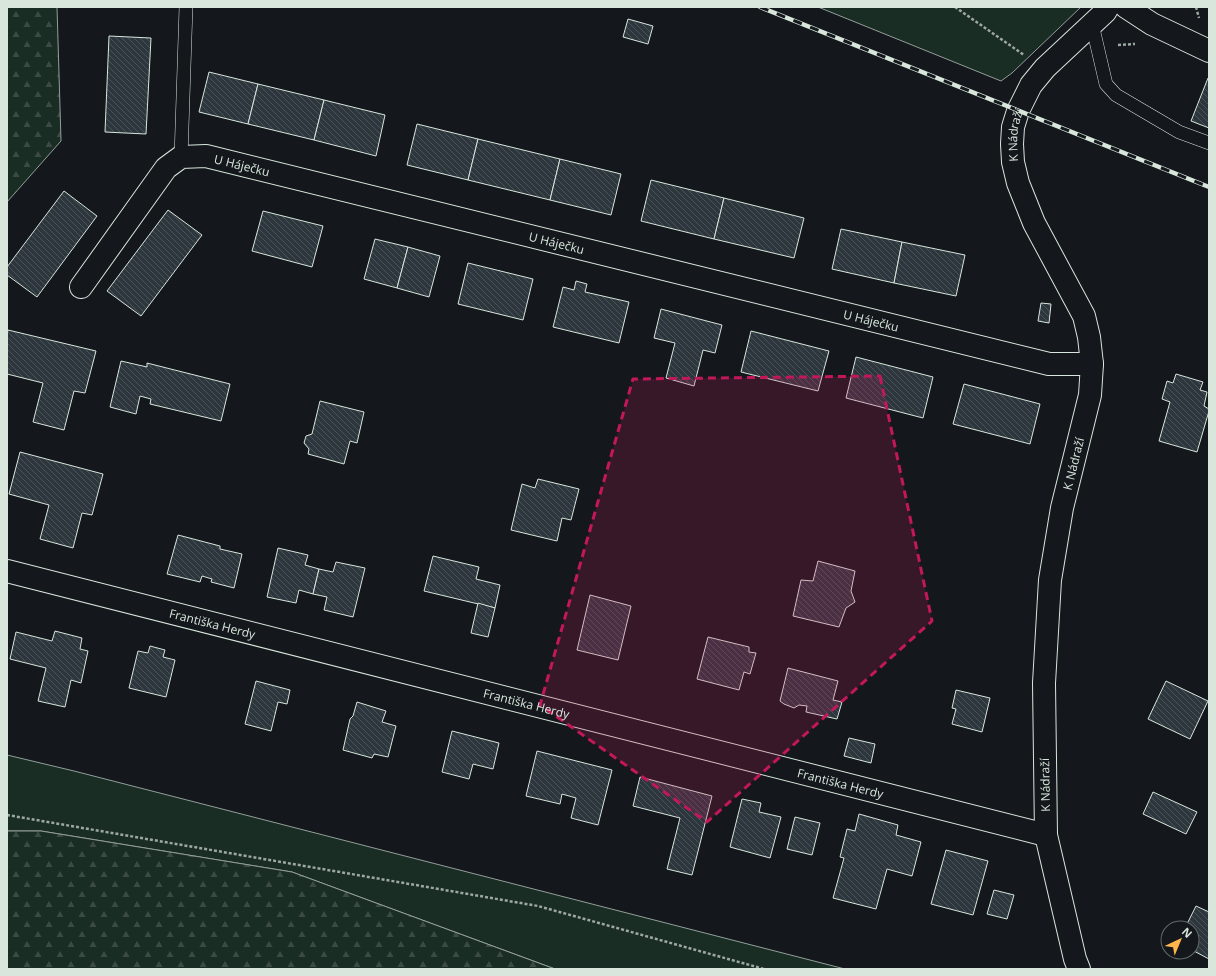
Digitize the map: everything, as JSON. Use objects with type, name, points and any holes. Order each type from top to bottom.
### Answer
[{"type":"street","name":"K Nádraží","points":[[1079,969],[1075,959],[1046,835],[1044,683],[1050,580],[1062,508],[1090,395],[1092,364],[1089,337],[1084,316],[1034,224],[1018,183],[1013,162],[1012,144],[1018,111],[1031,85],[1045,68],[1108,7]]},
{"type":"street","points":[[1126,7],[1152,24],[1209,51]]},
{"type":"street","name":"U Háječku","points":[[181,157],[206,156],[1050,364],[1092,364]]},
{"type":"street","points":[[81,287],[166,168],[181,157]]},
{"type":"street","name":"Františka Herdy","points":[[7,571],[1046,835]]},
{"type":"lane","points":[[181,157],[186,7]]},
{"type":"lane","points":[[1092,24],[1106,84],[1116,96],[1179,132],[1209,143]]},
{"type":"path","points":[[955,7],[1009,46],[1045,68]]},
{"type":"path","points":[[1097,47],[1141,44]]},
{"type":"path","points":[[7,815],[538,906],[764,969]]},
{"type":"highlighted area","points":[[880,376],[932,621],[707,822],[540,705],[633,379]]},
{"type":"green space","points":[[7,7],[57,7],[61,141],[7,202]]},
{"type":"green space","points":[[818,7],[1081,7],[1012,73],[1001,81]]},
{"type":"green space","points":[[7,755],[845,969],[555,969],[292,872],[41,831],[7,831]]},
{"type":"green space","points":[[7,831],[41,831],[292,872],[555,969],[7,969]]},
{"type":"building","points":[[628,19],[653,26],[648,44],[623,37]]},
{"type":"building","points":[[109,36],[151,38],[146,134],[105,132]]},
{"type":"building","points":[[209,72],[258,84],[248,124],[199,112]]},
{"type":"building","points":[[1209,78],[1209,128],[1191,121]]},
{"type":"building","points":[[258,84],[324,100],[314,140],[248,124]]},
{"type":"building","points":[[324,100],[385,115],[376,156],[314,140]]},
{"type":"building","points":[[417,124],[478,139],[468,180],[407,165]]},
{"type":"building","points":[[478,139],[560,159],[550,200],[468,180]]},
{"type":"building","points":[[560,159],[621,174],[611,215],[550,200]]},
{"type":"building","points":[[651,180],[724,198],[714,239],[641,221]]},
{"type":"building","points":[[64,191],[97,216],[37,297],[7,275],[7,267]]},
{"type":"building","points":[[724,198],[804,218],[794,258],[714,239]]},
{"type":"building","points":[[168,210],[202,235],[141,316],[107,291]]},
{"type":"building","points":[[263,211],[323,226],[312,267],[252,251]]},
{"type":"building","points":[[841,229],[902,242],[894,283],[832,269]]},
{"type":"building","points":[[375,239],[408,247],[397,288],[364,279]]},
{"type":"building","points":[[902,242],[965,255],[956,296],[894,283]]},
{"type":"building","points":[[408,247],[440,256],[429,297],[397,288]]},
{"type":"building","points":[[468,263],[533,279],[523,320],[458,304]]},
{"type":"building","points":[[576,281],[587,284],[585,292],[629,302],[619,343],[553,327],[563,287],[574,290]]},
{"type":"building","points":[[1041,303],[1051,304],[1049,323],[1038,321]]},
{"type":"building","points":[[661,309],[722,325],[715,353],[703,350],[694,386],[666,378],[675,343],[654,338]]},
{"type":"building","points":[[8,330],[96,351],[85,393],[74,391],[64,430],[33,422],[43,383],[7,374]]},
{"type":"building","points":[[751,331],[829,351],[818,391],[741,372]]},
{"type":"building","points":[[856,357],[933,377],[923,418],[846,398]]},
{"type":"building","points":[[121,361],[147,367],[147,363],[230,384],[221,421],[150,404],[151,399],[140,396],[136,414],[110,407]]},
{"type":"building","points":[[1176,374],[1203,382],[1200,390],[1207,392],[1204,406],[1209,409],[1209,411],[1197,452],[1159,441],[1170,402],[1162,399],[1167,381],[1173,383]]},
{"type":"building","points":[[964,384],[1040,404],[1030,444],[953,424]]},
{"type":"building","points":[[320,401],[364,412],[357,443],[350,441],[344,464],[308,454],[309,449],[304,443],[306,436],[312,434]]},
{"type":"building","points":[[20,452],[103,474],[92,515],[82,513],[73,548],[40,539],[49,505],[9,494]]},
{"type":"building","points":[[538,479],[579,489],[571,520],[562,518],[557,541],[511,530],[522,484],[535,488]]},
{"type":"building","points":[[178,535],[220,546],[220,549],[242,554],[234,588],[211,582],[212,579],[202,576],[200,582],[167,574]]},
{"type":"building","points":[[278,548],[308,555],[305,565],[319,569],[313,594],[299,590],[296,603],[267,597]]},
{"type":"building","points":[[433,556],[479,567],[476,579],[500,585],[495,608],[424,591]]},
{"type":"building","points":[[818,561],[855,571],[851,591],[855,602],[846,608],[839,627],[793,616],[801,580],[813,581]]},
{"type":"building","points":[[336,562],[365,568],[353,617],[324,610],[327,597],[313,594],[319,569],[333,572]]},
{"type":"building","points":[[590,595],[631,606],[618,660],[577,650]]},
{"type":"building","points":[[478,603],[495,608],[488,637],[471,633]]},
{"type":"building","points":[[55,631],[82,638],[80,649],[88,651],[81,683],[71,680],[65,707],[38,701],[46,668],[10,659],[16,632],[52,641]]},
{"type":"building","points":[[708,637],[749,647],[749,652],[756,653],[750,674],[744,672],[739,690],[697,679]]},
{"type":"building","points":[[150,646],[165,650],[163,657],[175,660],[166,697],[129,688],[138,651],[148,653]]},
{"type":"building","points":[[788,668],[838,681],[833,700],[842,702],[837,719],[806,712],[807,706],[799,705],[794,708],[780,701]]},
{"type":"building","points":[[256,681],[290,690],[287,704],[278,702],[271,731],[245,724]]},
{"type":"building","points":[[1166,681],[1208,701],[1190,739],[1148,719]]},
{"type":"building","points":[[956,690],[990,698],[982,732],[952,724],[956,709],[952,708]]},
{"type":"building","points":[[357,702],[386,711],[382,722],[396,726],[388,757],[374,754],[372,758],[343,750],[350,719],[353,716]]},
{"type":"building","points":[[452,731],[499,743],[493,769],[473,764],[469,779],[442,772]]},
{"type":"building","points":[[849,738],[875,744],[871,763],[844,756]]},
{"type":"building","points":[[537,751],[612,770],[598,825],[571,818],[576,798],[562,794],[560,804],[526,796]]},
{"type":"building","points":[[640,777],[712,796],[692,875],[667,869],[680,818],[633,806]]},
{"type":"building","points":[[1153,792],[1197,812],[1186,834],[1143,814]]},
{"type":"building","points":[[742,799],[761,803],[759,812],[781,817],[770,858],[730,847]]},
{"type":"building","points":[[859,814],[898,825],[896,835],[921,842],[912,876],[887,869],[876,909],[833,898],[844,858],[840,857],[847,829],[855,831]]},
{"type":"building","points":[[795,817],[820,823],[812,855],[787,849]]},
{"type":"building","points":[[946,850],[988,861],[973,915],[931,904]]},
{"type":"building","points":[[994,890],[1014,895],[1007,919],[987,914]]},
{"type":"building","points":[[1196,906],[1209,912],[1209,959],[1200,954],[1200,920],[1189,920]]},
{"type":"railway","points":[[760,7],[1209,187]]}]
